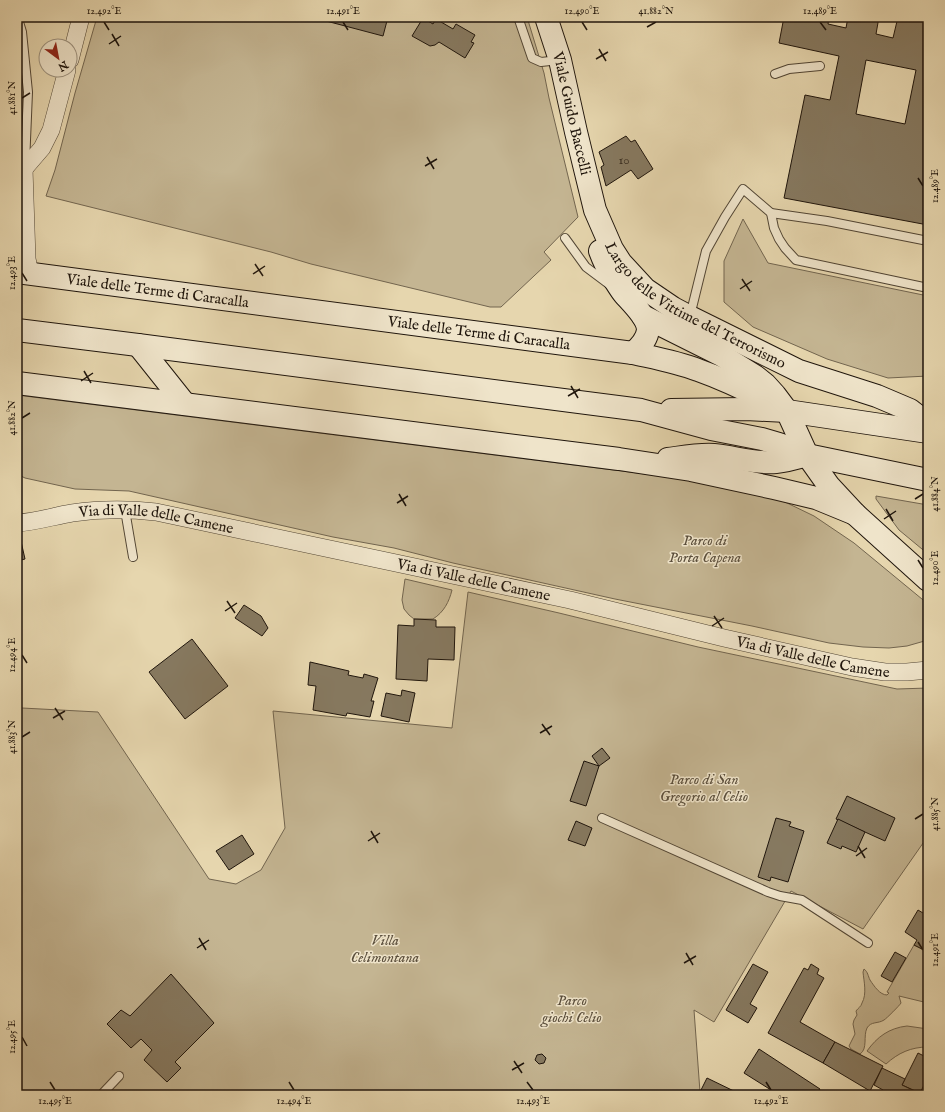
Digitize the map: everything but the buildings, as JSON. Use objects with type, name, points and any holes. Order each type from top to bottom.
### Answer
[{"type":"main road","name":"Viale Guido Baccelli","points":[[546,17],[560,60],[595,210]]},
{"type":"main road","name":"Largo delle Vittime del Terrorismo","points":[[595,210],[597,244],[607,268],[648,326],[647,336],[642,344],[633,353]]},
{"type":"main road","name":"Largo delle Vittime del Terrorismo","points":[[595,210],[616,257],[645,289],[673,308],[799,371],[877,396],[910,410],[928,424]]},
{"type":"main road","name":"Viale delle Terme di Caracalla","points":[[24,273],[633,353],[698,370],[755,394],[787,411]]},
{"type":"main road","name":"Largo delle Vittime del Terrorismo","points":[[642,316],[717,352],[751,374],[770,389],[787,411]]},
{"type":"main road","points":[[17,330],[641,410],[711,429],[779,444],[807,455],[928,480]]},
{"type":"main road","points":[[138,345],[185,404]]},
{"type":"main road","points":[[17,383],[619,459],[691,470],[816,498],[854,514]]},
{"type":"main road","points":[[641,410],[746,409],[787,411],[928,432]]},
{"type":"main road","points":[[787,411],[807,455],[829,486],[854,514],[928,580]]},
{"type":"main road","points":[[619,459],[658,460],[692,455],[714,455],[763,462],[776,462],[807,455]]},
{"type":"street","points":[[76,38],[81,17]]},
{"type":"street","points":[[17,204],[21,176],[42,148],[51,130],[65,78]]},
{"type":"street","points":[[21,176],[27,259],[24,273]]},
{"type":"street","name":"Via di Valle delle Camene","points":[[17,523],[83,512],[125,510],[166,514],[562,599],[852,667],[885,672],[928,670]]},
{"type":"lane","points":[[518,17],[532,58],[541,62],[560,60]]},
{"type":"lane","points":[[17,18],[22,32],[28,92],[21,176]]},
{"type":"lane","points":[[775,74],[790,69],[820,66]]},
{"type":"lane","points":[[690,317],[706,251],[724,217],[743,189],[771,213],[827,221],[928,241]]},
{"type":"lane","points":[[771,213],[774,228],[779,239],[796,260],[928,288]]},
{"type":"lane","points":[[565,238],[586,267],[609,285],[623,292]]},
{"type":"lane","points":[[125,510],[133,557]]},
{"type":"lane","points":[[602,818],[768,892],[802,900],[868,943]]},
{"type":"lane","points":[[101,1095],[119,1076]]},
{"type":"green space","points":[[97,17],[527,17],[544,73],[578,217],[544,252],[551,260],[501,307],[490,307],[311,264],[271,252],[46,196],[55,170]]},
{"type":"green space","points":[[743,219],[768,263],[928,296],[928,376],[888,378],[827,359],[753,327],[724,302],[724,261]]},
{"type":"green space","name":"Parco di Porta Capena","points":[[17,395],[717,483],[785,502],[814,516],[854,543],[928,604],[928,640],[907,646],[889,648],[829,643],[615,599],[453,563],[394,548],[333,537],[129,491],[75,489],[25,478],[17,474]]},
{"type":"green space","points":[[876,496],[928,505],[928,554],[899,530],[876,499]]},
{"type":"green space","points":[[405,579],[452,590],[448,603],[433,619],[414,619],[404,609],[402,600]]},
{"type":"green space","name":"Villa Celimontana","points":[[468,592],[698,647],[897,689],[928,688],[928,836],[863,929],[791,891],[714,1022],[694,1010],[700,1092],[703,1095],[17,1095],[17,711],[22,708],[98,712],[209,879],[236,884],[261,870],[285,828],[273,711],[452,728]]},
{"type":"green space","points":[[914,945],[926,951],[924,955],[928,956],[928,1003],[899,996],[901,1003],[893,1012],[884,1020],[870,1024],[867,1028],[865,1035],[865,1046],[860,1054],[851,1049],[849,1046],[855,1034],[853,1024],[857,1015],[856,1011],[861,1006],[864,999],[864,969],[877,990],[884,995],[887,995],[889,993],[887,992]]},
{"type":"green space","points":[[907,1026],[928,1029],[928,1047],[905,1051],[886,1064],[867,1051],[879,1037],[889,1031]]},
{"type":"park label","name":"Parco di San Gregorio al Celio","points":[[704,788]]},
{"type":"park label","name":"Parco giochi Celio","points":[[572,1008]]}]
